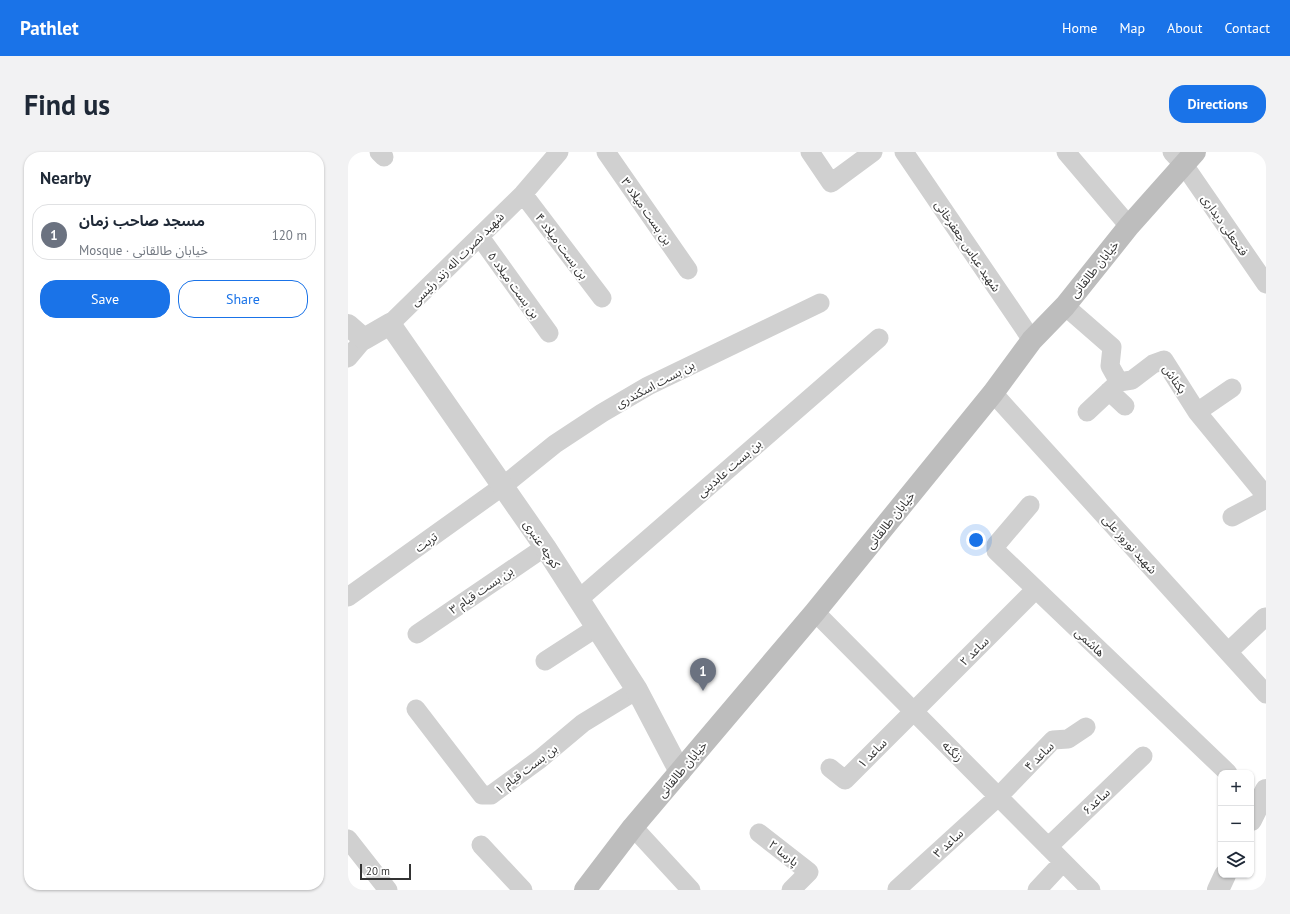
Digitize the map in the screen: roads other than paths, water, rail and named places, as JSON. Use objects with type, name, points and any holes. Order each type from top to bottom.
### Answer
[{"type":"main road","name":"خیابان طالقانی","points":[[585,890],[634,828],[815,612],[993,393],[1032,340],[1065,306],[1184,156]]},
{"type":"street","name":"شهید نصرت اله زند رئیسی","points":[[348,358],[364,339],[390,324],[480,237],[523,194],[558,152]]},
{"type":"street","name":"بن بست میلاد ۳","points":[[606,152],[688,270]]},
{"type":"street","points":[[810,152],[831,183],[873,152]]},
{"type":"street","name":"شهید عباس جعفرخانی","points":[[904,152],[1032,340]]},
{"type":"street","points":[[1066,152],[1129,226]]},
{"type":"street","name":"فتحعلی دیداری","points":[[1184,156],[1266,284]]},
{"type":"street","name":"بن بست میلاد ۴","points":[[523,194],[602,298]]},
{"type":"street","name":"بن بست میلاد ۵","points":[[480,237],[549,333]]},
{"type":"street","name":"بن بست اسکندری","points":[[503,486],[554,444],[648,386],[820,303]]},
{"type":"street","points":[[1065,306],[1112,347],[1110,366],[1114,386],[1125,406]]},
{"type":"street","name":"کوچه عنبری","points":[[390,324],[546,547],[596,628],[637,690],[680,772]]},
{"type":"street","points":[[348,325],[364,339]]},
{"type":"street","name":"بن بست عابدینی","points":[[578,599],[879,338]]},
{"type":"street","name":"بکتاش","points":[[1114,386],[1132,380],[1153,364],[1164,360],[1197,412],[1266,497]]},
{"type":"street","points":[[1087,412],[1114,386]]},
{"type":"street","points":[[1197,412],[1232,388]]},
{"type":"street","name":"شهید نوروز علی","points":[[993,393],[1266,694]]},
{"type":"street","name":"تربت","points":[[348,597],[503,486]]},
{"type":"street","points":[[1232,517],[1266,497]]},
{"type":"street","name":"هاشمی","points":[[1030,505],[995,548],[996,552],[1225,770]]},
{"type":"street","name":"بن بست قیام ۳","points":[[417,634],[546,547]]},
{"type":"street","name":"ساعد ۲","points":[[913,711],[1035,590]]},
{"type":"street","name":"زنگنه","points":[[815,612],[1091,890]]},
{"type":"street","points":[[1228,652],[1265,617]]},
{"type":"street","points":[[545,661],[596,628]]},
{"type":"street","name":"بن بست قیام ۱","points":[[416,709],[482,795],[491,795],[540,759],[583,723],[637,690]]},
{"type":"street","name":"ساعد ۱","points":[[830,768],[845,780],[913,711]]},
{"type":"street","name":"ساعد ۴","points":[[998,797],[1053,740],[1068,739],[1086,726]]},
{"type":"street","name":"ساعد۶","points":[[1048,847],[1143,756]]},
{"type":"street","name":"ساعد ۳","points":[[897,889],[998,797]]},
{"type":"street","points":[[634,828],[691,890]]},
{"type":"street","name":"پارسا ۲","points":[[759,833],[809,872],[791,890]]},
{"type":"street","points":[[348,839],[388,890]]},
{"type":"street","points":[[481,845],[523,890]]},
{"type":"street","points":[[1038,890],[1063,862]]},
{"type":"street","points":[[1218,890],[1224,878]]},
{"type":"place","name":"مسجد صاحب زمان","points":[[703,691]]}]
